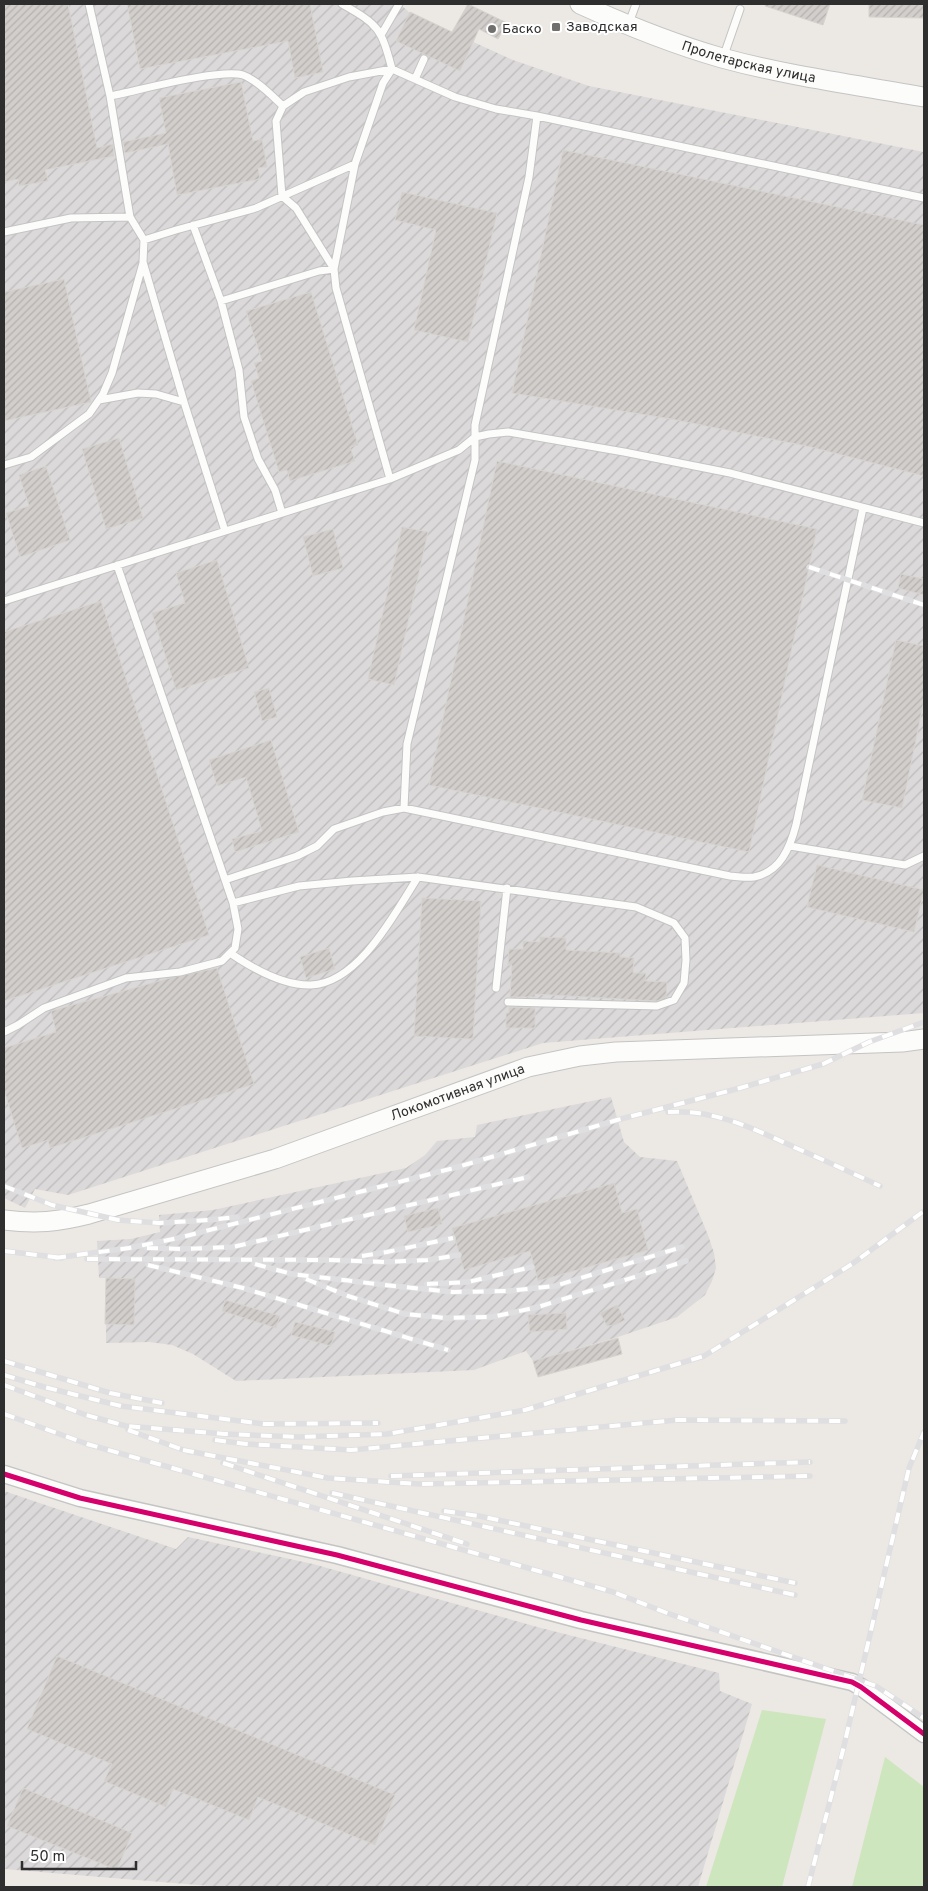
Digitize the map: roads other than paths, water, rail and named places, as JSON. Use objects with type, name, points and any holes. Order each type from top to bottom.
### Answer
[{"type":"main road","name":"Пролетарская улица","points":[[580,4],[627,25],[723,58],[924,97]]},
{"type":"main road","name":"Локомотивная улица","points":[[4,1220],[32,1223],[60,1221],[89,1214],[275,1159],[528,1067],[580,1056],[616,1052],[902,1042],[924,1039]]},
{"type":"street","points":[[4,1474],[80,1498],[337,1555],[581,1620],[852,1682],[924,1734]]},
{"type":"lane","points":[[4,465],[31,457],[89,414],[99,400],[112,373],[143,262],[144,240],[130,217],[110,96],[89,4]]},
{"type":"lane","points":[[342,4],[365,16],[374,25],[381,35],[392,69]]},
{"type":"lane","points":[[381,35],[399,4]]},
{"type":"lane","points":[[627,25],[636,4]]},
{"type":"lane","points":[[723,58],[740,9]]},
{"type":"lane","points":[[415,78],[424,59]]},
{"type":"lane","points":[[390,478],[336,288],[334,269],[355,164],[383,83],[392,69]]},
{"type":"lane","points":[[334,269],[296,208],[282,196],[276,120],[283,106],[304,92],[348,77],[392,69],[455,98],[496,109],[924,198]]},
{"type":"lane","points":[[110,96],[214,74],[242,75],[266,90],[283,106]]},
{"type":"lane","points":[[404,808],[407,744],[475,460],[475,425],[528,178],[537,116]]},
{"type":"lane","points":[[144,240],[256,208],[355,164]]},
{"type":"lane","points":[[4,232],[71,218],[130,217]]},
{"type":"lane","points":[[194,225],[221,301],[239,370],[244,417],[258,458],[275,490],[282,513]]},
{"type":"lane","points":[[143,262],[184,402],[225,531]]},
{"type":"lane","points":[[221,301],[319,271],[334,269]]},
{"type":"lane","points":[[99,400],[138,393],[156,394],[184,402]]},
{"type":"lane","points":[[4,601],[390,478],[459,450],[475,437],[508,432],[624,452],[730,474],[924,523]]},
{"type":"lane","points":[[225,880],[297,856],[317,846],[334,829],[383,812],[404,808],[730,876],[754,877],[769,871],[779,863],[790,846],[796,825],[863,508]]},
{"type":"lane","points":[[4,1032],[44,1008],[126,978],[180,972],[205,966],[222,961],[235,948],[238,929],[233,903],[117,565]]},
{"type":"lane","points":[[790,846],[905,865],[924,856]]},
{"type":"lane","points":[[233,903],[299,886],[418,877],[636,907],[674,923],[685,938],[684,983],[674,1000],[657,1006],[508,1002]]},
{"type":"lane","points":[[230,953],[254,969],[283,980],[310,985],[328,981],[349,969],[367,952],[395,914],[418,877]]},
{"type":"lane","points":[[496,988],[507,888]]},
{"type":"railway","points":[[809,567],[924,605]]},
{"type":"railway","points":[[55,1258],[129,1248],[178,1238],[454,1168],[617,1120],[823,1064],[869,1042],[924,1022]]},
{"type":"railway","points":[[668,1112],[702,1114],[750,1127],[880,1186]]},
{"type":"railway","points":[[147,1248],[233,1247],[528,1177]]},
{"type":"railway","points":[[4,1186],[52,1205],[118,1220],[159,1223],[237,1217]]},
{"type":"railway","points":[[4,1385],[86,1415],[126,1426],[225,1434],[299,1437],[387,1434],[525,1410],[704,1356],[852,1264],[924,1211]]},
{"type":"railway","points":[[362,1256],[453,1238]]},
{"type":"railway","points":[[255,1264],[292,1274],[394,1286],[453,1292],[508,1291],[555,1286],[682,1247]]},
{"type":"railway","points":[[4,1251],[62,1258]]},
{"type":"railway","points":[[87,1259],[384,1262],[427,1260],[459,1255]]},
{"type":"railway","points":[[306,1279],[348,1296],[405,1314],[446,1318],[492,1317],[538,1307],[686,1261]]},
{"type":"railway","points":[[148,1265],[243,1288],[448,1350]]},
{"type":"railway","points":[[427,1284],[468,1282],[532,1267]]},
{"type":"railway","points":[[4,1361],[110,1393],[162,1403]]},
{"type":"railway","points":[[4,1375],[121,1406],[264,1424],[378,1423]]},
{"type":"railway","points":[[4,1414],[87,1444],[613,1592],[667,1613],[876,1686],[924,1718]]},
{"type":"railway","points":[[215,1440],[246,1444],[351,1450],[677,1420],[845,1421]]},
{"type":"railway","points":[[128,1430],[189,1452]]},
{"type":"railway","points":[[808,1887],[843,1750],[909,1468],[924,1432]]},
{"type":"railway","points":[[183,1450],[328,1478],[419,1484],[810,1476]]},
{"type":"railway","points":[[391,1476],[810,1462]]},
{"type":"railway","points":[[223,1463],[467,1544]]},
{"type":"railway","points":[[332,1493],[795,1595]]},
{"type":"railway","points":[[444,1511],[479,1516],[795,1583]]},
{"type":"place","name":"Заводская","points":[[556,27]]},
{"type":"place","name":"Баско","points":[[492,29]]}]
